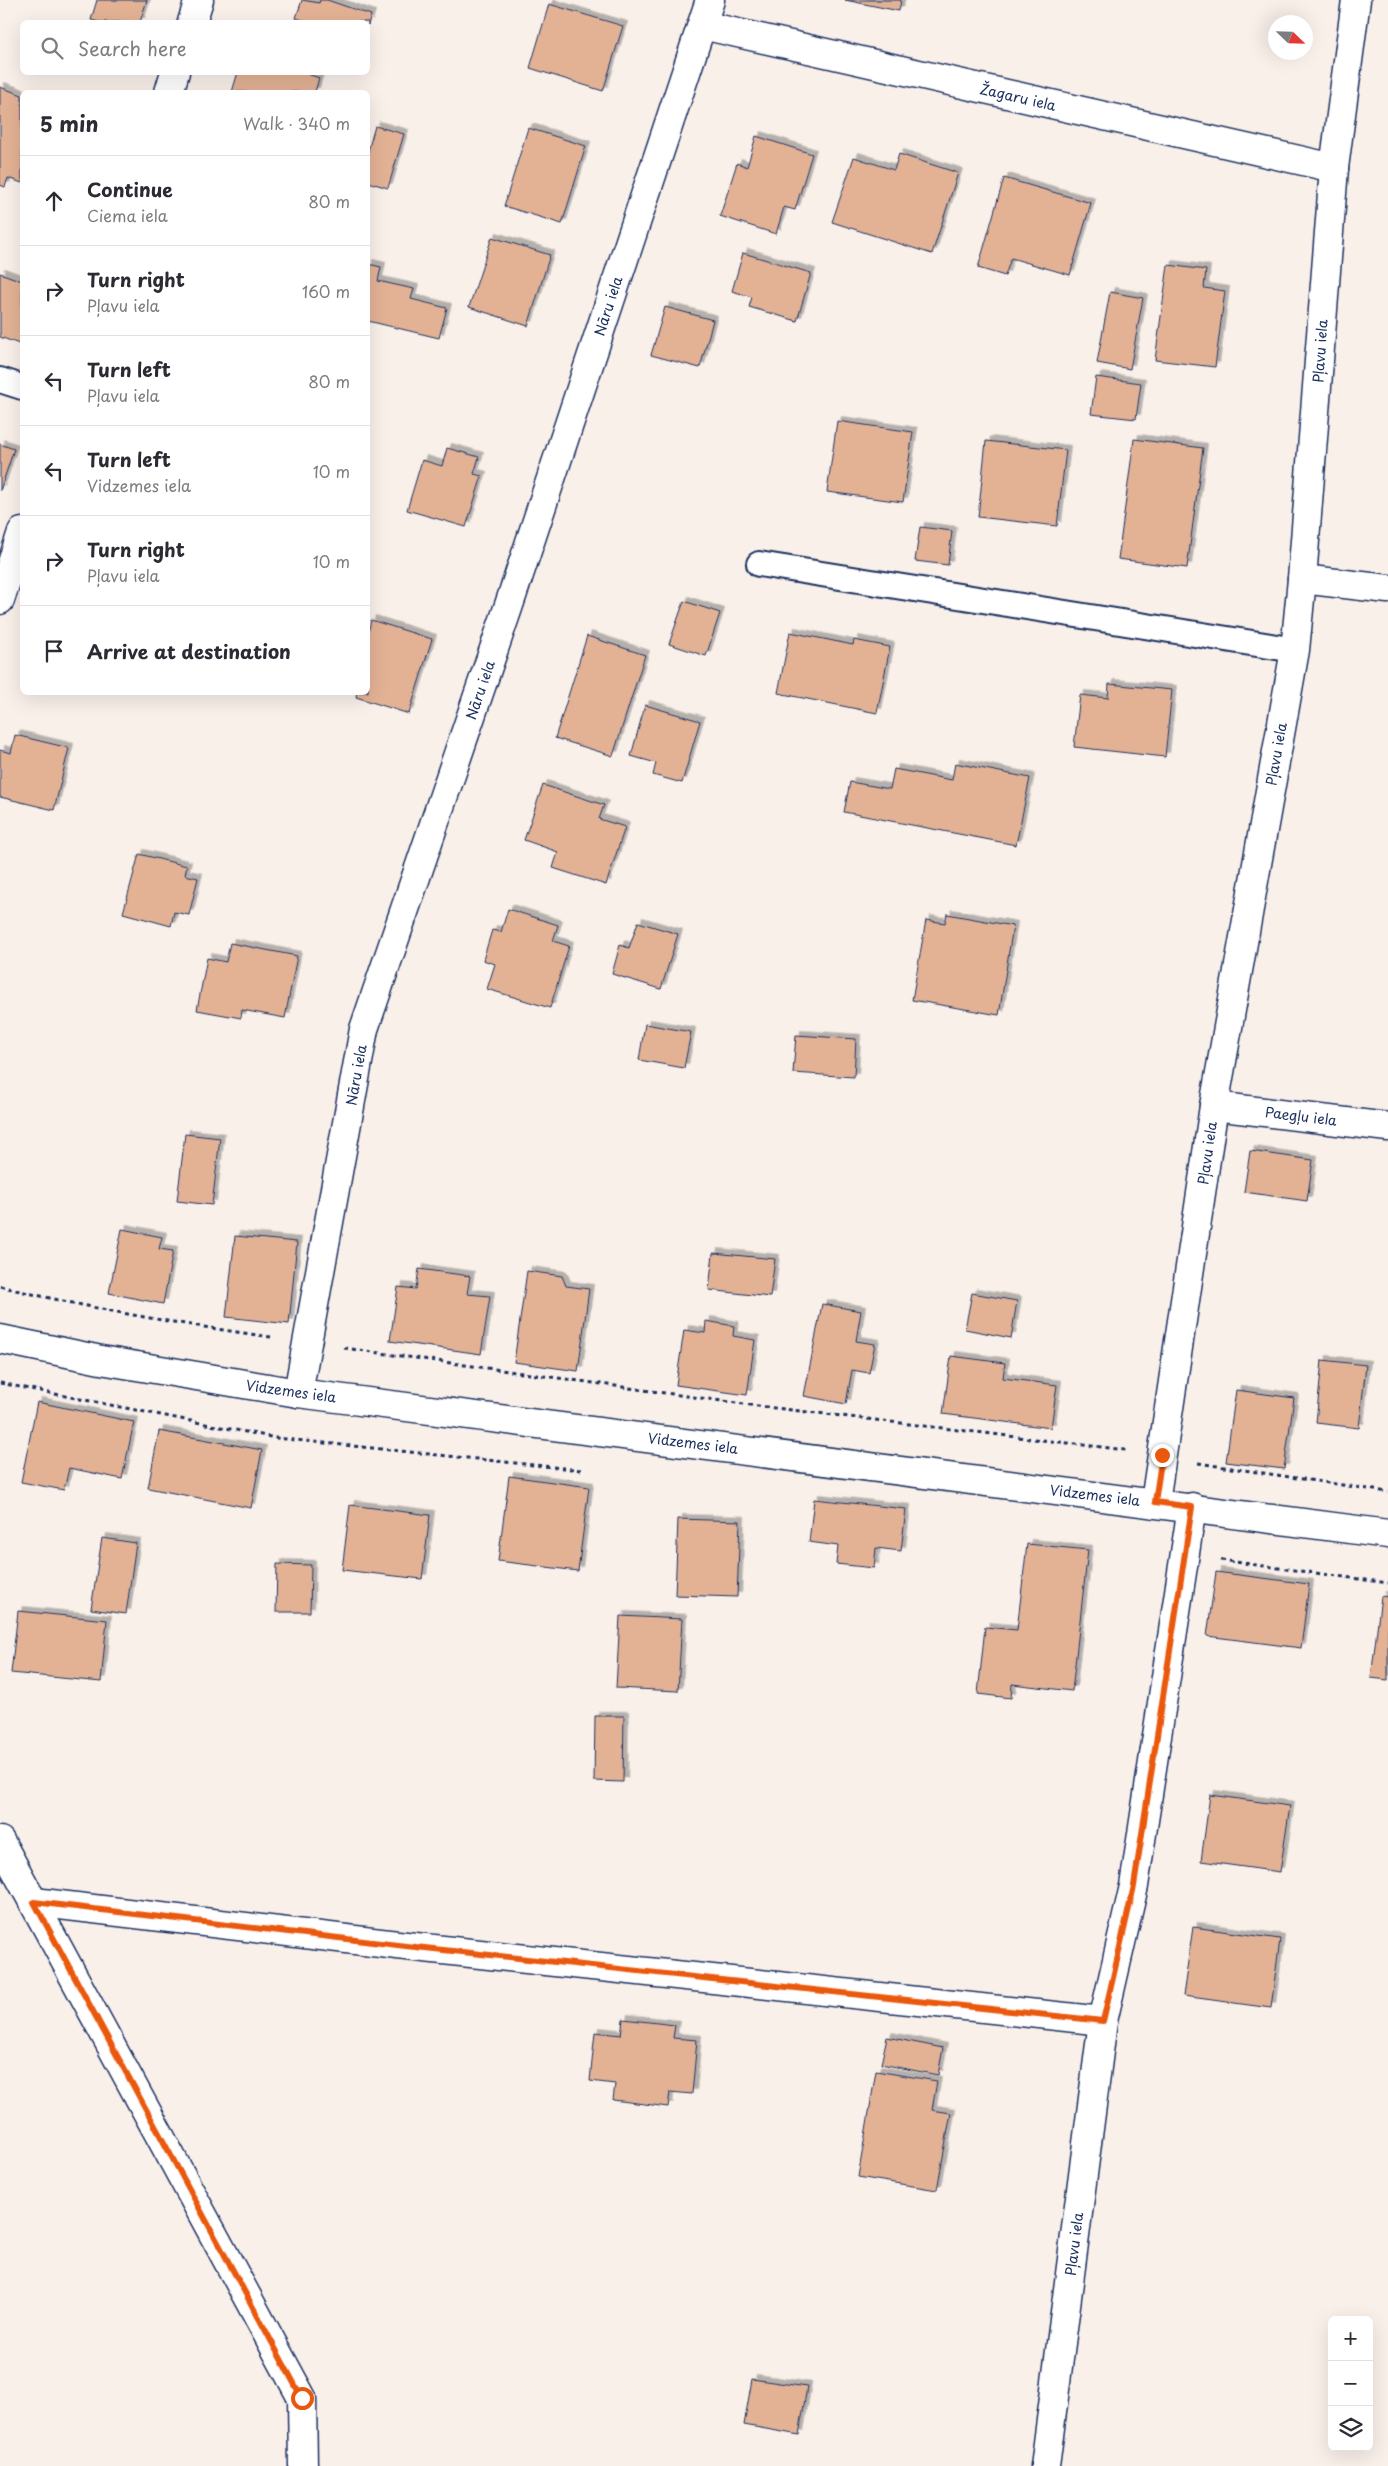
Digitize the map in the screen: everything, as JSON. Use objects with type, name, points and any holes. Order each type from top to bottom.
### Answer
[{"type":"street","points":[[193,20],[199,0]]},
{"type":"street","name":"Pļavu iela","points":[[1155,1502],[1214,1106],[1295,650],[1334,168],[1356,0]]},
{"type":"street","name":"Žagaru iela","points":[[706,13],[1334,168]]},
{"type":"street","name":"Nāru iela","points":[[298,1393],[364,1029],[506,615],[706,13]]},
{"type":"street","points":[[170,90],[174,75]]},
{"type":"street","points":[[0,600],[20,538]]},
{"type":"street","points":[[1302,579],[1388,588]]},
{"type":"street","name":"Paegļu iela","points":[[1214,1106],[1388,1127]]},
{"type":"street","name":"Vidzemes iela","points":[[0,1339],[102,1360],[298,1393],[1155,1502],[1388,1534]]},
{"type":"street","name":"Pļavu iela","points":[[1044,2466],[1103,2021],[1134,1886],[1192,1507]]},
{"type":"street","points":[[0,1841],[302,2398],[304,2466]]},
{"type":"street","points":[[34,1902],[406,1946],[1103,2021]]},
{"type":"lane","points":[[0,380],[20,386]]},
{"type":"lane","points":[[759,564],[1295,650]]},
{"type":"path","points":[[0,1286],[35,1295],[196,1326],[307,1343],[758,1406],[1162,1455],[1218,1468],[1388,1492]]},
{"type":"building","points":[[97,0],[147,0],[141,20],[91,20]]},
{"type":"building","points":[[302,0],[319,3],[320,0],[327,0],[371,15],[370,20],[302,20],[296,18]]},
{"type":"building","points":[[845,0],[901,0],[899,11]]},
{"type":"building","points":[[549,4],[623,26],[603,91],[530,68]]},
{"type":"building","points":[[237,75],[310,75],[319,78],[316,90],[233,90]]},
{"type":"building","points":[[0,87],[20,94],[20,182],[8,178],[5,187],[0,185]]},
{"type":"building","points":[[375,126],[404,134],[388,188],[370,183],[370,144]]},
{"type":"building","points":[[528,128],[586,146],[562,224],[504,206]]},
{"type":"building","points":[[756,136],[812,154],[795,210],[784,207],[776,234],[720,216],[737,163],[747,167]]},
{"type":"building","points":[[899,154],[958,173],[932,254],[832,222],[854,157],[894,170]]},
{"type":"building","points":[[1004,178],[1091,203],[1070,275],[1011,258],[1005,276],[978,268]]},
{"type":"building","points":[[492,237],[550,255],[528,326],[469,307]]},
{"type":"building","points":[[743,253],[811,273],[797,321],[749,307],[752,297],[732,291]]},
{"type":"building","points":[[370,264],[381,267],[378,281],[414,289],[411,299],[447,308],[439,338],[370,321]]},
{"type":"building","points":[[1168,265],[1206,270],[1204,288],[1225,291],[1215,367],[1155,360]]},
{"type":"building","points":[[0,273],[20,280],[20,344],[0,337]]},
{"type":"building","points":[[1110,292],[1143,298],[1130,369],[1097,363]]},
{"type":"building","points":[[665,307],[713,320],[700,368],[651,355]]},
{"type":"building","points":[[1096,377],[1141,383],[1136,419],[1091,414]]},
{"type":"building","points":[[837,421],[913,432],[903,502],[827,492]]},
{"type":"building","points":[[1134,439],[1203,448],[1187,568],[1118,559]]},
{"type":"building","points":[[986,441],[1066,450],[1057,526],[978,517]]},
{"type":"building","points":[[0,444],[14,449],[0,491]]},
{"type":"building","points":[[447,448],[479,457],[474,474],[482,476],[466,527],[407,510],[422,460],[442,466]]},
{"type":"building","points":[[920,527],[952,531],[948,565],[915,561]]},
{"type":"building","points":[[684,601],[720,613],[706,656],[669,644]]},
{"type":"building","points":[[371,620],[432,639],[409,714],[356,697],[356,695],[370,695]]},
{"type":"building","points":[[790,632],[853,645],[854,640],[890,647],[877,713],[778,693]]},
{"type":"building","points":[[587,636],[645,655],[613,756],[555,738]]},
{"type":"building","points":[[1109,684],[1172,690],[1165,757],[1074,747],[1080,695],[1108,698]]},
{"type":"building","points":[[645,705],[700,721],[682,783],[653,775],[656,763],[631,756]]},
{"type":"building","points":[[15,735],[69,748],[54,810],[0,797],[0,750],[11,753]]},
{"type":"building","points":[[955,763],[1030,778],[1016,845],[844,812],[850,782],[890,789],[894,769],[952,780]]},
{"type":"building","points":[[543,785],[604,805],[599,819],[625,827],[606,885],[553,868],[558,852],[524,840]]},
{"type":"building","points":[[139,854],[187,866],[185,875],[198,878],[189,915],[174,912],[171,926],[123,913]]},
{"type":"building","points":[[508,909],[558,925],[553,941],[569,946],[550,1008],[487,989],[495,964],[483,960],[492,930],[501,932]]},
{"type":"building","points":[[947,914],[1013,926],[999,1015],[912,1000],[926,920],[945,923]]},
{"type":"building","points":[[638,922],[678,934],[661,989],[612,974],[620,945],[629,948]]},
{"type":"building","points":[[230,943],[297,956],[285,1018],[242,1010],[241,1018],[197,1010],[207,958],[226,962]]},
{"type":"building","points":[[645,1024],[691,1032],[684,1068],[639,1060]]},
{"type":"building","points":[[796,1035],[856,1039],[854,1077],[793,1073]]},
{"type":"building","points":[[185,1134],[220,1138],[212,1205],[177,1201]]},
{"type":"building","points":[[1250,1151],[1313,1160],[1307,1201],[1244,1192]]},
{"type":"building","points":[[122,1229],[162,1237],[159,1249],[173,1251],[163,1304],[109,1293]]},
{"type":"building","points":[[235,1236],[297,1242],[289,1324],[226,1317]]},
{"type":"building","points":[[713,1253],[775,1259],[770,1297],[709,1290]]},
{"type":"building","points":[[419,1269],[470,1276],[467,1294],[490,1296],[481,1354],[390,1341],[398,1287],[416,1289]]},
{"type":"building","points":[[527,1271],[562,1276],[566,1286],[589,1289],[578,1371],[514,1362]]},
{"type":"building","points":[[972,1293],[1017,1301],[1011,1338],[965,1329]]},
{"type":"building","points":[[822,1304],[861,1311],[856,1341],[875,1344],[869,1373],[852,1370],[846,1404],[804,1396]]},
{"type":"building","points":[[706,1321],[734,1326],[733,1336],[755,1340],[747,1395],[676,1385],[684,1330],[705,1333]]},
{"type":"building","points":[[951,1356],[1005,1363],[1003,1378],[1057,1385],[1051,1428],[943,1414]]},
{"type":"building","points":[[1322,1360],[1366,1365],[1359,1428],[1316,1423]]},
{"type":"building","points":[[1236,1390],[1294,1398],[1284,1469],[1226,1462]]},
{"type":"building","points":[[37,1402],[134,1422],[122,1479],[69,1468],[64,1490],[21,1482]]},
{"type":"building","points":[[159,1431],[262,1450],[251,1508],[148,1488]]},
{"type":"building","points":[[509,1476],[589,1487],[578,1571],[498,1561]]},
{"type":"building","points":[[814,1499],[906,1509],[901,1551],[876,1548],[874,1568],[836,1564],[838,1546],[809,1542]]},
{"type":"building","points":[[350,1505],[430,1515],[422,1579],[342,1570]]},
{"type":"building","points":[[678,1519],[740,1521],[737,1597],[675,1595]]},
{"type":"building","points":[[102,1538],[136,1543],[126,1614],[91,1609]]},
{"type":"building","points":[[1027,1544],[1088,1550],[1072,1691],[1012,1684],[1011,1698],[978,1694],[985,1627],[1017,1630]]},
{"type":"building","points":[[277,1564],[311,1565],[310,1612],[276,1612]]},
{"type":"building","points":[[1216,1572],[1309,1584],[1301,1648],[1207,1636]]},
{"type":"building","points":[[1381,1596],[1388,1597],[1388,1680],[1371,1678]]},
{"type":"building","points":[[18,1611],[107,1620],[101,1682],[11,1673]]},
{"type":"building","points":[[620,1616],[682,1619],[678,1691],[616,1688]]},
{"type":"building","points":[[595,1716],[624,1716],[623,1782],[594,1781]]},
{"type":"building","points":[[1210,1795],[1290,1806],[1280,1872],[1201,1861]]},
{"type":"building","points":[[1193,1927],[1280,1939],[1271,2008],[1183,1996]]},
{"type":"building","points":[[623,2019],[675,2025],[673,2038],[697,2040],[692,2094],[670,2092],[668,2107],[613,2100],[615,2084],[590,2081],[595,2032],[621,2035]]},
{"type":"building","points":[[887,2037],[943,2048],[938,2075],[881,2064]]},
{"type":"building","points":[[876,2071],[937,2081],[932,2110],[951,2113],[937,2190],[858,2177]]},
{"type":"building","points":[[752,2379],[807,2387],[799,2435],[744,2425]]},
{"type":"route","points":[[302,2398],[34,1902],[406,1946],[1103,2021],[1134,1886],[1192,1507],[1155,1502],[1162,1455]]}]
